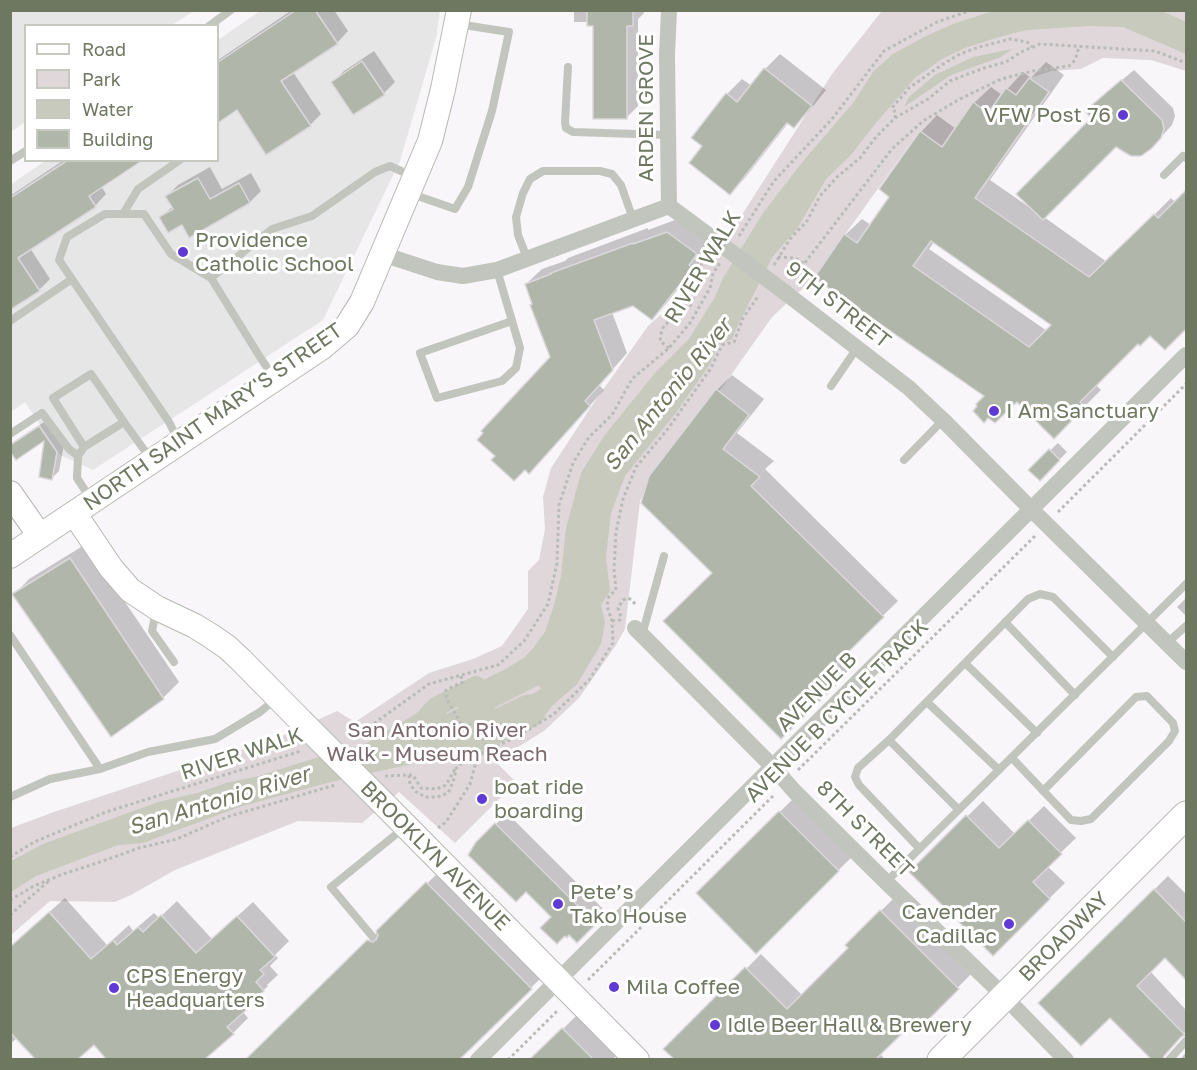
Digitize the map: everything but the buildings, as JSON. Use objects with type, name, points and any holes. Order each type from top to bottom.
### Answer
[{"type":"main road","name":"BROADWAY","points":[[941,1059],[1186,814]]},
{"type":"street","name":"ARDEN GROVE","points":[[669,10],[669,206]]},
{"type":"street","name":"NORTH SAINT MARY'S STREET","points":[[10,556],[321,348],[347,326],[362,302],[430,141],[458,17]]},
{"type":"street","name":"9TH STREET","points":[[669,206],[726,243],[787,294],[909,388],[1186,662]]},
{"type":"street","points":[[382,254],[437,272],[463,276],[497,270],[669,206]]},
{"type":"street","name":"AVENUE B","points":[[478,1059],[566,988],[773,767],[1186,355]]},
{"type":"street","points":[[10,493],[40,536]]},
{"type":"street","name":"BROOKLYN AVENUE","points":[[83,507],[111,568],[130,590],[157,608],[212,636],[227,647],[637,1059]]},
{"type":"street","name":"8TH STREET","points":[[638,632],[886,882],[1066,1059]]},
{"type":"lane","points":[[212,24],[231,10]]},
{"type":"lane","points":[[211,278],[272,229],[312,216],[375,172],[390,166],[412,185],[455,209],[468,187],[492,111],[509,32],[458,17]]},
{"type":"lane","points":[[568,67],[566,128],[573,132],[668,135]]},
{"type":"lane","points":[[10,161],[24,152]]},
{"type":"lane","points":[[1164,175],[1183,156],[1186,158]]},
{"type":"lane","points":[[123,214],[138,189],[177,162]]},
{"type":"lane","points":[[527,258],[518,235],[516,217],[530,179],[543,171],[600,171],[612,174],[621,185],[633,219]]},
{"type":"lane","points":[[179,443],[169,422],[59,260],[68,237],[105,214],[144,214],[171,254],[211,278],[275,378]]},
{"type":"lane","points":[[497,270],[520,348],[516,368],[502,381],[437,398],[420,353],[512,321]]},
{"type":"lane","points":[[10,321],[72,279]]},
{"type":"lane","points":[[831,386],[857,348]]},
{"type":"lane","points":[[10,434],[42,412],[52,398],[91,374],[152,461]]},
{"type":"lane","points":[[52,398],[84,447]]},
{"type":"lane","points":[[42,412],[69,449],[78,456]]},
{"type":"lane","points":[[904,459],[943,420]]},
{"type":"lane","points":[[83,507],[77,477],[78,456],[84,447],[124,422]]},
{"type":"lane","points":[[638,632],[664,556]]},
{"type":"lane","points":[[886,882],[1186,584]]},
{"type":"lane","points":[[919,848],[859,785],[855,777],[858,768],[889,740],[1028,599],[1040,594],[1053,597],[1113,657]]},
{"type":"lane","points":[[157,608],[152,631],[174,662]]},
{"type":"lane","points":[[1005,622],[1075,695]]},
{"type":"lane","points":[[1167,643],[1186,626]]},
{"type":"lane","points":[[10,635],[100,769]]},
{"type":"lane","points":[[965,663],[1037,733]]},
{"type":"lane","points":[[1012,758],[1043,791],[1071,820],[1091,819],[1169,741],[1175,731],[1173,723],[1147,696],[1136,697],[1043,791]]},
{"type":"lane","points":[[10,797],[50,779],[100,769],[148,752],[215,739],[260,712],[277,698]]},
{"type":"lane","points":[[927,702],[999,770]]},
{"type":"lane","points":[[889,740],[958,809]]},
{"type":"lane","points":[[372,936],[331,887],[406,826]]},
{"type":"lane","points":[[1169,1059],[1186,1041]]},
{"type":"path","name":"RIVER WALK","points":[[726,243],[774,181],[832,119],[884,51],[937,22],[972,10]]},
{"type":"path","points":[[895,118],[896,113],[892,108],[909,88],[960,54],[1010,39],[1027,42],[1032,47]]},
{"type":"path","points":[[773,267],[790,239],[807,221],[820,196],[837,177],[860,158],[895,118],[928,99],[950,81],[1006,62],[1021,51],[1040,44],[1155,51],[1186,63]]},
{"type":"path","points":[[794,277],[892,149],[923,121],[957,100],[1001,79],[1033,71],[1069,66],[1079,47]]},
{"type":"path","points":[[778,257],[795,258],[804,264]]},
{"type":"path","points":[[669,348],[660,341],[664,325],[690,306],[695,294],[698,270],[705,258]]},
{"type":"path","name":"RIVER WALK","points":[[344,737],[365,730],[429,684],[498,665],[524,641],[548,604],[557,563],[559,505],[573,464],[589,437],[612,415],[632,379],[669,348],[690,323],[710,288],[713,273],[720,264]]},
{"type":"path","points":[[380,777],[413,775],[421,788],[437,789],[446,785],[457,766],[516,737],[554,714],[589,680],[613,643],[612,621],[607,606],[609,596],[616,590],[614,569],[616,532],[623,499],[636,467],[667,430],[711,368],[722,345],[734,342],[743,318],[764,286]]},
{"type":"path","name":"AVENUE B CYCLE TRACK","points":[[508,1059],[566,988],[786,782],[1186,384]]},
{"type":"path","points":[[612,621],[620,620],[618,608],[622,600],[628,598],[635,604]]},
{"type":"path","points":[[461,675],[463,682],[446,690],[446,698],[463,727],[475,723],[488,750]]},
{"type":"path","name":"RIVER WALK","points":[[10,857],[34,842],[106,812],[301,752]]},
{"type":"path","points":[[437,830],[446,822],[470,784],[478,755]]},
{"type":"path","points":[[409,775],[410,784],[415,791],[425,797],[437,797],[448,793],[457,766]]},
{"type":"path","points":[[10,900],[52,878],[138,848],[177,839],[227,817],[342,783]]},
{"type":"path","points":[[10,915],[52,878]]},
{"type":"shaded area","points":[[11,11],[194,11],[174,24],[24,24],[24,123],[11,132]]},
{"type":"shaded area","name":"Providence Catholic School","points":[[260,11],[440,11],[436,38],[400,161],[323,320],[93,470],[60,455],[25,402],[11,412],[10,185],[44,162],[219,162],[219,39]]},
{"type":"green space","name":"San Antonio River Walk - Museum Reach","points":[[882,11],[1186,11],[1186,71],[1151,60],[1103,58],[1081,69],[1052,71],[1029,78],[1016,95],[1006,88],[988,113],[973,103],[942,147],[919,131],[814,278],[772,317],[724,385],[653,473],[640,501],[625,629],[579,698],[544,731],[495,761],[516,782],[455,843],[399,792],[362,823],[298,821],[175,870],[115,902],[50,901],[11,935],[11,828],[282,736],[337,711],[355,722],[429,673],[473,659],[502,646],[528,609],[528,571],[539,560],[545,529],[543,497],[551,468],[648,326],[677,300],[699,260],[736,224],[832,74]]},
{"type":"water","points":[[993,11],[1162,11],[1186,22],[1186,54],[1123,27],[1089,26],[1027,30],[965,48],[942,59],[915,78],[850,156],[826,179],[797,229],[773,256],[732,339],[719,344],[710,364],[675,414],[625,476],[611,513],[606,557],[610,591],[601,605],[605,622],[601,644],[577,684],[546,714],[518,730],[493,739],[485,721],[541,689],[539,685],[465,723],[452,695],[506,669],[525,657],[545,632],[561,576],[566,528],[581,473],[604,436],[655,373],[689,339],[763,213],[804,160],[853,103],[873,72],[893,54],[953,24]]},
{"type":"water","points":[[1012,49],[1001,57],[951,75],[904,107],[909,97],[935,75],[973,57]]},
{"type":"water","points":[[439,700],[458,732],[471,729],[483,748],[331,782],[242,806],[143,843],[118,845],[36,876],[11,892],[11,861],[43,844],[158,802],[259,776],[367,743]]},
{"type":"waterway","points":[[423,721],[436,707],[476,686]]},
{"type":"waterway","points":[[429,735],[485,705]]},
{"type":"waterway","name":"San Antonio River","points":[[433,747],[477,738],[529,711]]},
{"type":"place","name":"VFW Post 76","points":[[1123,115]]},
{"type":"place","name":"Providence Catholic School","points":[[183,252]]},
{"type":"place","name":"I Am Sanctuary","points":[[994,411]]},
{"type":"place","name":"boat ride boarding","points":[[482,799]]},
{"type":"place","name":"Pete’s Tako House","points":[[558,904]]},
{"type":"place","name":"Cavender Cadillac","points":[[1009,924]]},
{"type":"place","name":"Mila Coffee","points":[[614,987]]},
{"type":"place","name":"CPS Energy Headquarters","points":[[114,988]]},
{"type":"place","name":"Idle Beer Hall & Brewery","points":[[715,1025]]}]
